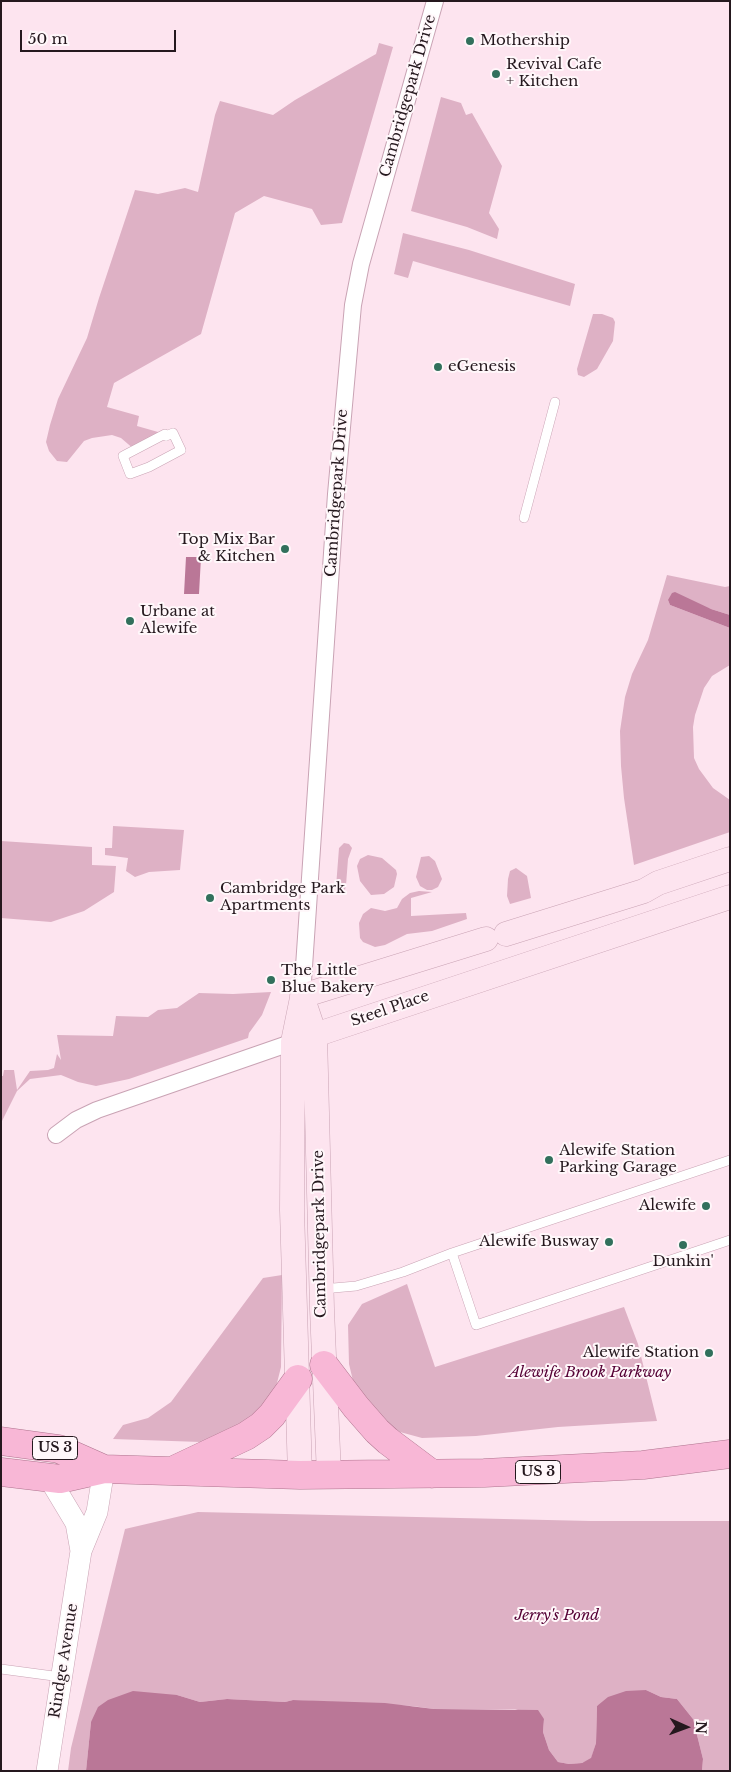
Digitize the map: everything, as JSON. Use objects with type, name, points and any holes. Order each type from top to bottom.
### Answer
[{"type":"highway","points":[[324,1365],[361,1414],[377,1431],[432,1474]]},
{"type":"highway","points":[[172,1471],[254,1431],[272,1416],[298,1379]]},
{"type":"highway","name":"US 3","points":[[1,1441],[59,1449],[104,1469]]},
{"type":"highway","name":"US 3","points":[[1,1472],[60,1479],[104,1469],[300,1475],[432,1474],[594,1469],[644,1465],[730,1454]]},
{"type":"main road","points":[[302,996],[644,891],[658,883],[730,859]]},
{"type":"main road","name":"Steel Place","points":[[304,1039],[730,897]]},
{"type":"main road","name":"Cambridgepark Drive","points":[[302,996],[321,1289],[329,1475]]},
{"type":"main road","name":"Cambridgepark Drive","points":[[300,1475],[292,1210],[304,1039]]},
{"type":"street","name":"Cambridgepark Drive","points":[[302,996],[336,494],[353,305],[361,264],[435,1]]},
{"type":"street","name":"Steel Place","points":[[56,1135],[76,1120],[97,1110],[304,1039]]},
{"type":"street","name":"Rindge Avenue","points":[[47,1771],[81,1551],[97,1512],[104,1469]]},
{"type":"street","name":"Rindge Avenue","points":[[49,1478],[76,1522],[81,1551]]},
{"type":"lane","points":[[524,518],[555,402]]},
{"type":"lane","points":[[173,433],[181,450],[149,467],[130,474],[123,456],[165,434],[166,436],[173,433]]},
{"type":"lane","points":[[321,1289],[356,1286],[403,1272],[452,1253],[730,1160]]},
{"type":"lane","points":[[452,1253],[476,1325],[730,1240]]},
{"type":"lane","points":[[1,1669],[61,1677]]},
{"type":"green space","points":[[379,43],[393,47],[342,223],[321,225],[312,209],[264,196],[235,213],[201,334],[114,383],[107,407],[139,416],[137,426],[165,434],[135,450],[121,438],[112,435],[92,438],[84,441],[67,462],[57,461],[49,451],[46,442],[50,425],[58,399],[87,338],[135,190],[158,194],[185,188],[198,192],[215,115],[220,101],[273,115],[295,100],[376,54]]},
{"type":"green space","points":[[441,97],[461,103],[466,115],[472,113],[502,166],[489,213],[499,229],[497,239],[467,227],[411,211]]},
{"type":"green space","points":[[403,233],[469,250],[575,284],[570,306],[413,261],[408,278],[394,274]]},
{"type":"green space","points":[[593,314],[602,314],[613,318],[615,322],[613,341],[597,369],[584,377],[578,375],[577,369]]},
{"type":"green space","points":[[667,575],[725,587],[730,586],[730,615],[668,600],[670,605],[730,628],[730,665],[712,676],[704,688],[693,727],[694,758],[699,769],[713,788],[730,800],[730,832],[634,865],[624,798],[620,731],[625,697],[632,674],[648,640]]},
{"type":"green space","points":[[113,826],[184,830],[180,870],[149,872],[135,877],[126,871],[128,858],[105,855],[105,848],[112,848]]},
{"type":"green space","points":[[1,841],[92,847],[92,865],[116,866],[114,892],[84,911],[51,922],[1,918]]},
{"type":"green space","points":[[344,843],[349,844],[352,848],[348,859],[345,890],[339,892],[336,887],[339,848]]},
{"type":"green space","points":[[368,855],[382,858],[396,870],[394,887],[384,894],[371,895],[360,881],[357,866],[360,859]]},
{"type":"green space","points":[[429,856],[435,861],[442,879],[438,887],[432,890],[427,890],[420,886],[416,877],[421,857]]},
{"type":"green space","points":[[516,868],[527,876],[531,898],[510,904],[507,896],[508,879],[510,871]]},
{"type":"green space","points":[[419,891],[432,892],[411,898],[411,916],[466,913],[467,919],[432,931],[407,934],[385,945],[375,947],[363,942],[360,938],[359,923],[363,914],[371,908],[385,911],[397,908],[402,899],[410,893]]},
{"type":"green space","points":[[271,992],[262,1015],[249,1033],[248,1038],[129,1079],[96,1086],[78,1082],[61,1075],[30,1079],[17,1091],[1,1123],[1,1076],[3,1076],[4,1070],[14,1070],[17,1090],[30,1071],[54,1068],[57,1054],[61,1060],[57,1035],[113,1036],[116,1016],[148,1017],[158,1010],[177,1008],[199,993]]},
{"type":"green space","points":[[282,1275],[281,1367],[274,1395],[235,1433],[201,1442],[113,1439],[123,1425],[148,1418],[171,1402],[263,1278]]},
{"type":"green space","name":"Alewife Brook Parkway","points":[[407,1284],[435,1367],[624,1307],[638,1344],[657,1421],[558,1427],[476,1436],[422,1438],[400,1432],[381,1421],[354,1385],[349,1364],[348,1325],[362,1304]]},
{"type":"green space","name":"Jerry's Pond","points":[[198,1512],[591,1521],[730,1521],[730,1771],[702,1771],[703,1759],[693,1719],[677,1699],[661,1697],[646,1690],[597,1706],[596,1743],[591,1759],[582,1763],[569,1764],[558,1762],[549,1750],[543,1732],[544,1719],[515,1709],[434,1709],[412,1706],[293,1700],[285,1702],[227,1699],[200,1702],[177,1695],[91,1722],[86,1771],[68,1771],[71,1748],[125,1529]]},
{"type":"shaded area","points":[[186,557],[201,557],[199,594],[184,594]]},
{"type":"shaded area","points":[[675,592],[711,609],[730,615],[730,628],[670,605],[668,600],[672,593]]},
{"type":"shaded area","points":[[646,1690],[661,1697],[677,1699],[693,1719],[703,1759],[702,1771],[86,1771],[91,1722],[98,1707],[108,1700],[133,1691],[177,1695],[200,1702],[227,1699],[285,1702],[293,1700],[385,1703],[434,1709],[538,1710],[544,1719],[543,1732],[549,1750],[558,1762],[569,1764],[582,1763],[591,1758],[596,1743],[597,1706],[608,1697],[626,1691]]},
{"type":"place","name":"Mothership","points":[[470,41]]},
{"type":"place","name":"Revival Cafe + Kitchen","points":[[496,74]]},
{"type":"place","name":"eGenesis","points":[[438,367]]},
{"type":"place","name":"Top Mix Bar & Kitchen","points":[[285,549]]},
{"type":"place","name":"Urbane at Alewife","points":[[130,621]]},
{"type":"place","name":"Cambridge Park Apartments","points":[[210,898]]},
{"type":"place","name":"The Little Blue Bakery","points":[[271,980]]},
{"type":"place","name":"Alewife Station Parking Garage","points":[[549,1160]]},
{"type":"place","name":"Alewife","points":[[706,1206]]},
{"type":"place","name":"Alewife Busway","points":[[609,1242]]},
{"type":"place","name":"Dunkin'","points":[[683,1245]]},
{"type":"place","name":"Alewife Station","points":[[709,1353]]}]
